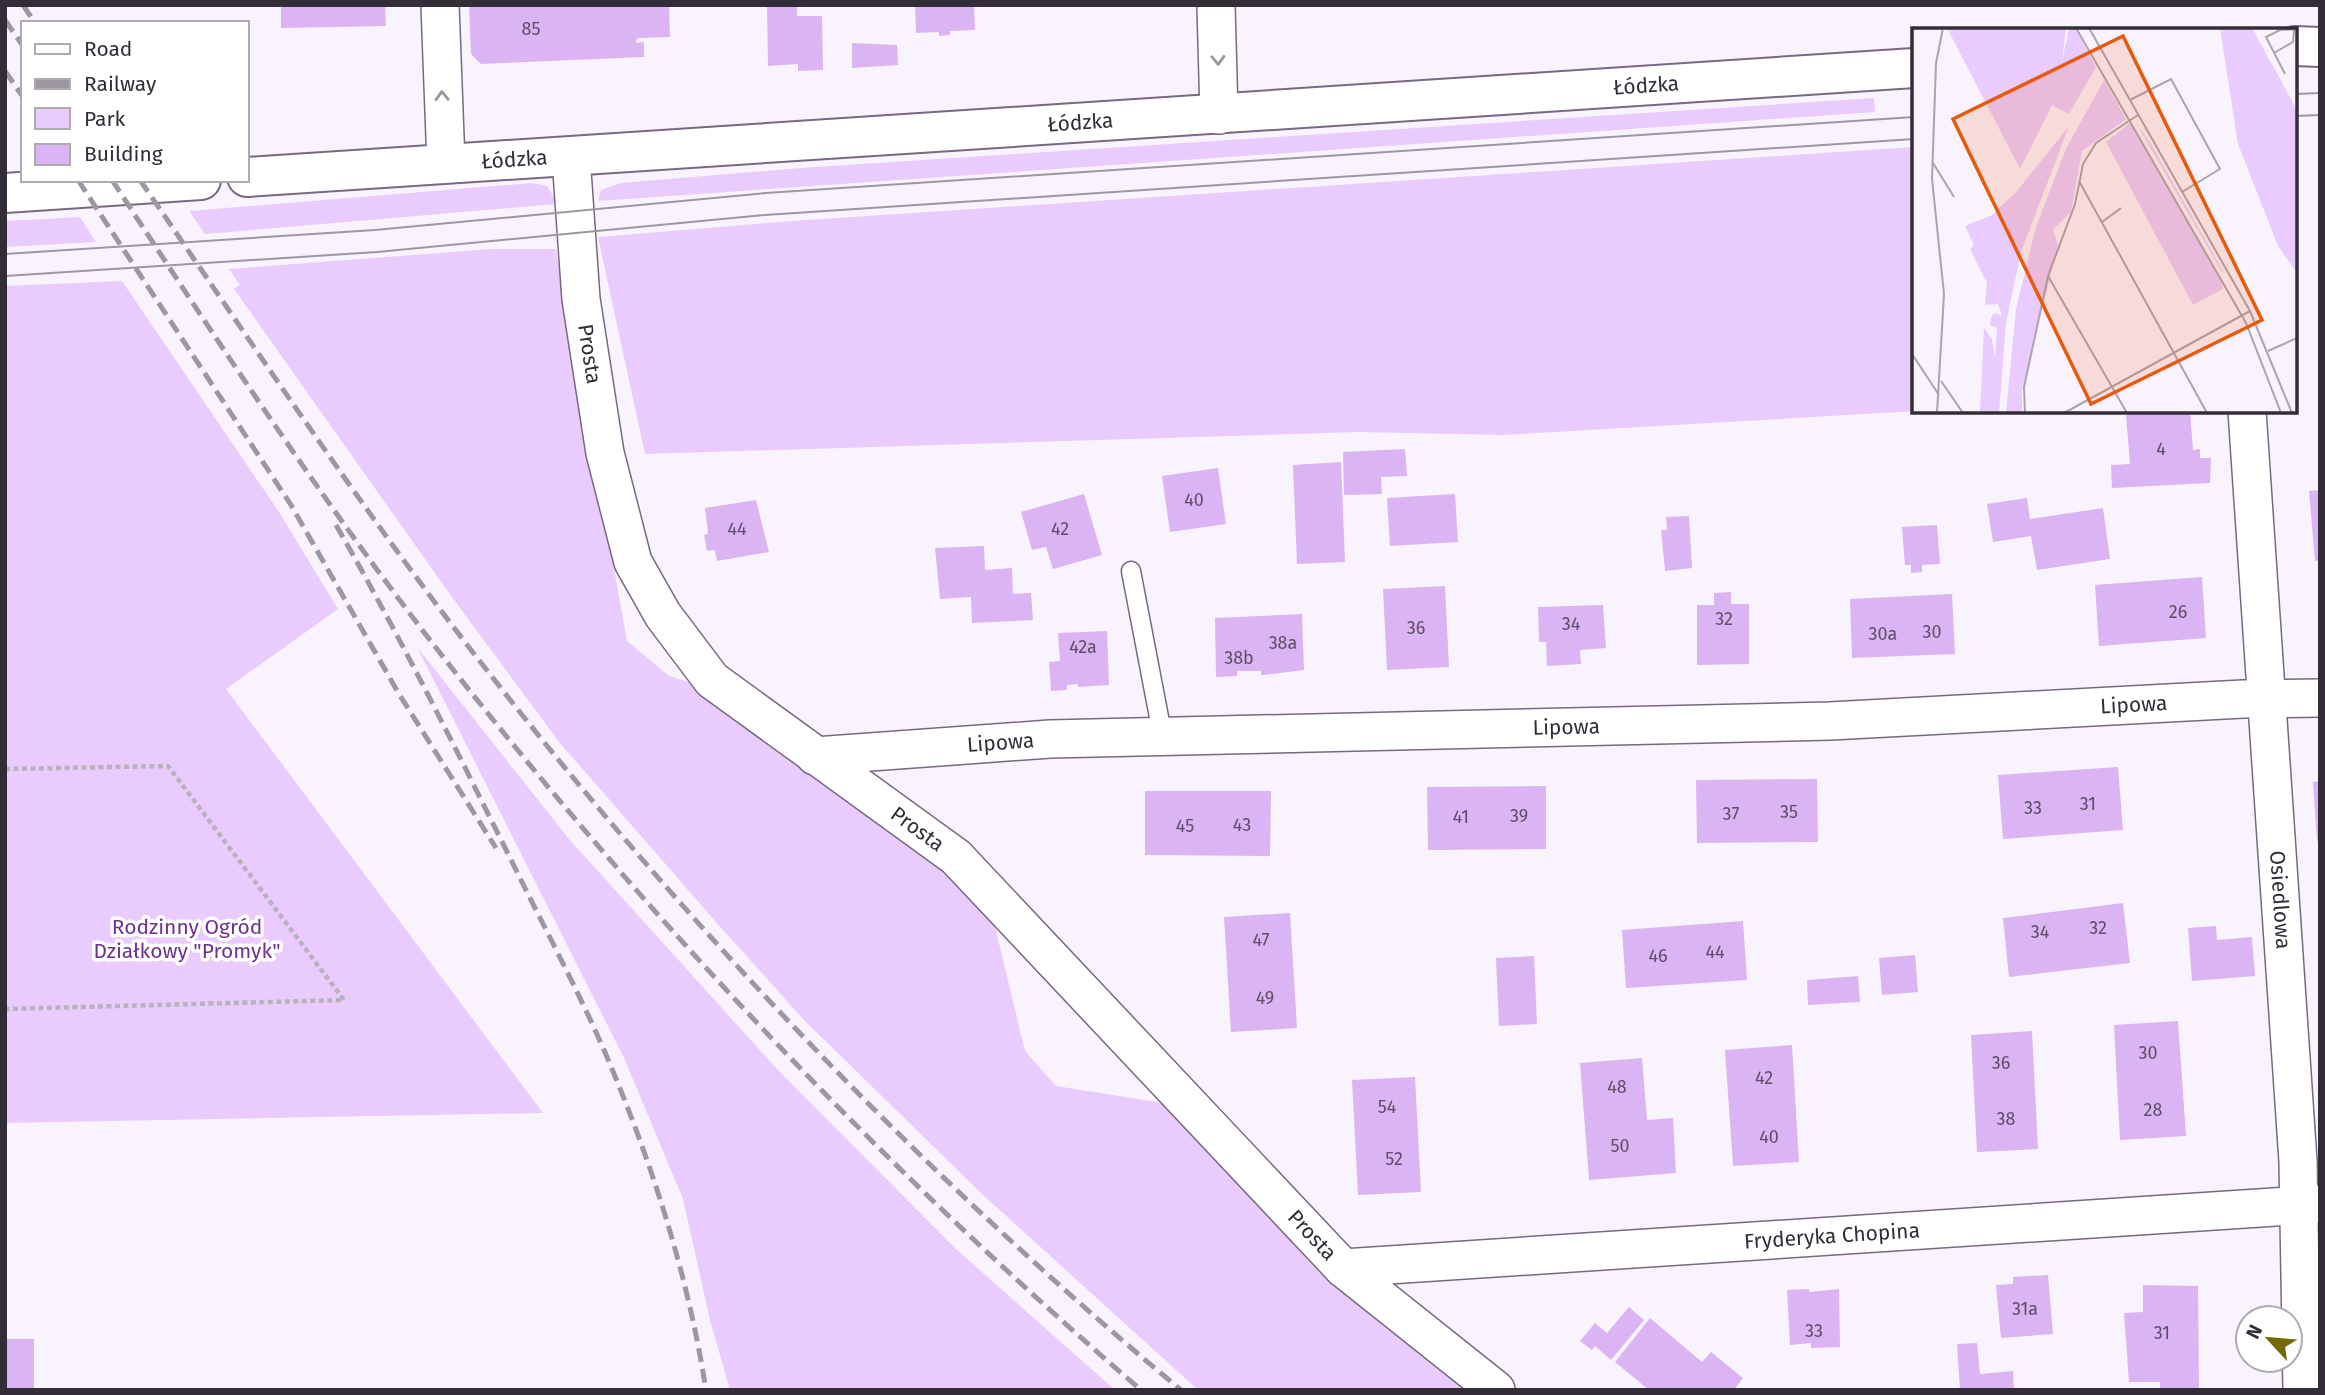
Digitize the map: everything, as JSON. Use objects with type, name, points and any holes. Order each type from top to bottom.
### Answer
[{"type":"main road","points":[[2297,46],[2320,47]]},
{"type":"main road","name":"Łódzka","points":[[248,177],[1912,68]]},
{"type":"main road","points":[[5,193],[171,182]]},
{"type":"street","points":[[440,5],[446,164]]},
{"type":"street","points":[[1216,5],[1219,115]]},
{"type":"street","name":"Prosta","points":[[571,157],[583,312],[605,453],[633,562],[650,595],[712,680],[956,857],[1343,1268],[1496,1390]]},
{"type":"street","name":"Osiedlowa","points":[[2247,413],[2265,698],[2310,1205],[2302,1390]]},
{"type":"street","name":"Lipowa","points":[[815,756],[1049,739],[1816,721],[2265,698],[2320,698]]},
{"type":"street","name":"Fryderyka Chopina","points":[[1343,1268],[2310,1205]]},
{"type":"lane","points":[[1131,571],[1163,738]]},
{"type":"path","points":[[5,769],[168,766],[344,1000],[5,1009]]},
{"type":"green space","points":[[1874,98],[1875,112],[598,201],[601,190],[621,183],[801,168]]},
{"type":"green space","points":[[1912,147],[1912,411],[1504,435],[1359,432],[645,454],[598,237],[792,221]]},
{"type":"green space","points":[[532,183],[547,186],[558,204],[205,234],[189,211]]},
{"type":"green space","points":[[80,217],[96,242],[5,247],[5,221]]},
{"type":"green space","points":[[492,249],[556,249],[627,641],[669,676],[694,684],[874,810],[991,910],[1025,1051],[1056,1086],[1169,1104],[1312,1265],[1470,1390],[1198,1390],[982,1194],[804,1020],[559,742],[449,593],[234,289],[240,285],[229,269]]},
{"type":"green space","name":"Rodzinny Ogród Działkowy \"Promyk\"","points":[[122,281],[279,512],[338,609],[226,689],[543,1113],[5,1123],[5,286]]},
{"type":"green space","points":[[417,647],[569,839],[777,1069],[956,1249],[1115,1390],[730,1390],[710,1320],[683,1199],[625,1060]]},
{"type":"building","points":[[281,5],[385,5],[386,26],[281,28]]},
{"type":"building","points":[[469,5],[669,5],[670,37],[637,38],[636,43],[644,42],[644,57],[481,64],[471,54]]},
{"type":"building","points":[[767,5],[797,5],[797,16],[822,16],[823,70],[798,71],[798,64],[768,66]]},
{"type":"building","points":[[915,5],[974,5],[975,30],[950,31],[950,35],[939,36],[939,32],[916,33]]},
{"type":"building","points":[[852,43],[897,45],[898,65],[852,68]]},
{"type":"building","points":[[2190,413],[2193,450],[2200,449],[2200,458],[2211,458],[2210,483],[2112,488],[2111,465],[2130,464],[2126,415]]},
{"type":"building","points":[[1405,449],[1407,476],[1381,477],[1382,494],[1344,495],[1343,452]]},
{"type":"building","points":[[1341,462],[1345,562],[1297,564],[1293,465]]},
{"type":"building","points":[[1218,468],[1226,524],[1170,532],[1162,476]]},
{"type":"building","points":[[2320,490],[2320,560],[2315,561],[2309,491]]},
{"type":"building","points":[[1084,494],[1102,555],[1053,569],[1046,547],[1032,550],[1021,512]]},
{"type":"building","points":[[1455,494],[1458,542],[1390,546],[1387,498]]},
{"type":"building","points":[[2027,498],[2030,519],[2103,508],[2110,559],[2037,570],[2031,536],[1993,542],[1987,504]]},
{"type":"building","points":[[756,500],[769,552],[717,561],[715,550],[707,551],[704,535],[708,534],[705,508]]},
{"type":"building","points":[[1689,516],[1692,568],[1665,571],[1661,530],[1667,530],[1666,517]]},
{"type":"building","points":[[1937,525],[1940,564],[1922,565],[1922,572],[1911,573],[1911,565],[1905,565],[1902,527]]},
{"type":"building","points":[[984,546],[985,570],[1012,568],[1013,594],[1031,593],[1033,620],[972,623],[971,597],[940,599],[935,548]]},
{"type":"building","points":[[2202,577],[2206,638],[2099,646],[2095,585]]},
{"type":"building","points":[[1445,586],[1449,667],[1387,670],[1383,589]]},
{"type":"building","points":[[1731,592],[1731,604],[1749,604],[1749,664],[1697,665],[1697,605],[1714,605],[1714,593]]},
{"type":"building","points":[[1952,594],[1955,654],[1852,658],[1850,599]]},
{"type":"building","points":[[1603,605],[1606,648],[1580,650],[1581,664],[1547,666],[1546,642],[1539,642],[1538,607]]},
{"type":"building","points":[[1302,614],[1304,670],[1264,675],[1261,675],[1261,671],[1237,671],[1237,676],[1216,677],[1215,618]]},
{"type":"building","points":[[1107,631],[1109,685],[1067,685],[1067,690],[1051,691],[1049,662],[1060,661],[1058,633]]},
{"type":"building","points":[[2118,767],[2123,830],[2003,839],[1998,775]]},
{"type":"building","points":[[1817,779],[1818,842],[1697,843],[1696,780]]},
{"type":"building","points":[[2320,781],[2320,841],[2317,841],[2313,782]]},
{"type":"building","points":[[1546,786],[1546,849],[1428,850],[1427,787]]},
{"type":"building","points":[[1145,791],[1271,791],[1270,856],[1145,855]]},
{"type":"building","points":[[2123,903],[2130,963],[2009,977],[2003,918]]},
{"type":"building","points":[[1290,913],[1297,1028],[1231,1032],[1224,917]]},
{"type":"building","points":[[1743,921],[1747,980],[1626,988],[1622,930]]},
{"type":"building","points":[[2216,926],[2217,940],[2252,937],[2255,976],[2192,981],[2188,928]]},
{"type":"building","points":[[1915,955],[1918,992],[1882,995],[1879,958]]},
{"type":"building","points":[[1534,956],[1537,1024],[1499,1026],[1496,958]]},
{"type":"building","points":[[1858,976],[1860,1002],[1808,1005],[1807,980]]},
{"type":"building","points":[[2178,1021],[2186,1136],[2120,1140],[2114,1025]]},
{"type":"building","points":[[2032,1031],[2038,1149],[1977,1152],[1971,1035]]},
{"type":"building","points":[[1792,1045],[1799,1162],[1733,1166],[1725,1050]]},
{"type":"building","points":[[1642,1058],[1647,1120],[1673,1118],[1676,1173],[1589,1180],[1580,1063]]},
{"type":"building","points":[[1415,1077],[1421,1192],[1358,1195],[1352,1080]]},
{"type":"building","points":[[2048,1275],[2053,1334],[2001,1338],[1996,1285],[2013,1284],[2013,1277]]},
{"type":"building","points":[[2143,1285],[2198,1286],[2199,1390],[2160,1390],[2160,1382],[2129,1382],[2124,1313],[2143,1312]]},
{"type":"building","points":[[1809,1289],[1809,1292],[1839,1289],[1840,1347],[1811,1348],[1811,1343],[1790,1345],[1787,1290]]},
{"type":"building","points":[[1629,1307],[1644,1320],[1611,1360],[1595,1346],[1592,1350],[1580,1341],[1595,1323],[1607,1333]]},
{"type":"building","points":[[1650,1318],[1702,1362],[1711,1352],[1743,1378],[1734,1390],[1649,1390],[1615,1362]]},
{"type":"building","points":[[5,1339],[34,1339],[34,1390],[5,1390]]},
{"type":"building","points":[[1977,1343],[1980,1374],[2013,1371],[2014,1390],[1960,1390],[1957,1344]]},
{"type":"tram line","points":[[2297,94],[2320,93]]},
{"type":"tram line","points":[[2297,116],[2320,115]]},
{"type":"tram line","points":[[5,254],[375,230],[766,193],[1912,117]]},
{"type":"tram line","points":[[5,276],[377,252],[765,215],[1912,139]]},
{"type":"railway","points":[[23,5],[34,21]]},
{"type":"railway","points":[[5,20],[21,43]]},
{"type":"railway","points":[[5,71],[21,94]]},
{"type":"railway","points":[[79,182],[291,505],[399,694],[496,848]]},
{"type":"railway","points":[[113,182],[235,366],[362,549],[451,667],[610,860],[693,954],[866,1135],[955,1222],[1141,1390]]},
{"type":"railway","points":[[141,182],[398,553],[489,673],[648,866],[816,1050],[904,1139],[1086,1309],[1181,1390]]},
{"type":"railway","points":[[336,525],[384,610],[451,741],[575,987],[607,1057],[667,1220],[689,1304],[706,1390]]}]
